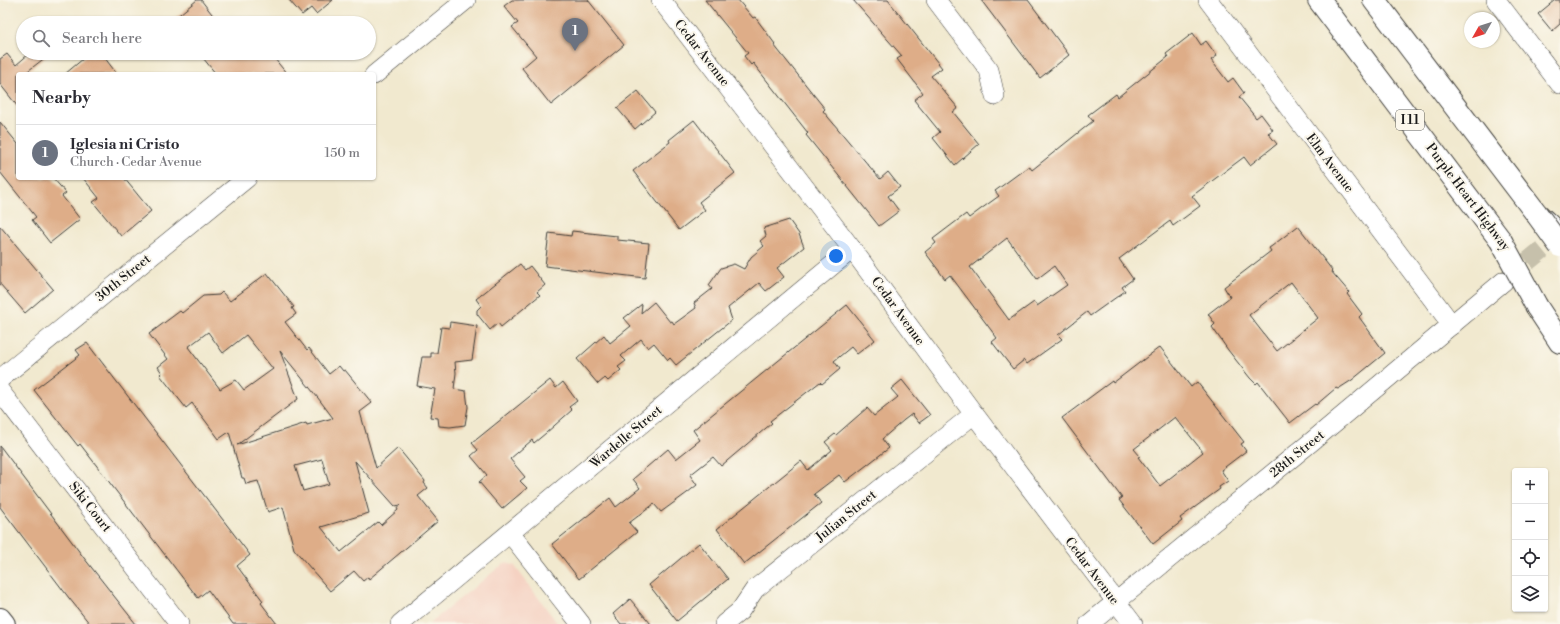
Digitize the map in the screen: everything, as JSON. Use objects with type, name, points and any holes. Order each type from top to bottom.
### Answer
[{"type":"main road","name":"Purple Heart Highway","points":[[1319,0],[1501,241],[1542,302]]},
{"type":"main road","points":[[1374,0],[1560,246]]},
{"type":"main road","points":[[1536,213],[1560,234]]},
{"type":"main road","points":[[1542,302],[1560,316]]},
{"type":"main road","points":[[1542,302],[1560,342]]},
{"type":"main road","points":[[0,619],[4,624]]},
{"type":"street","points":[[376,73],[466,0]]},
{"type":"street","name":"Cedar Avenue","points":[[661,0],[852,249],[974,414],[1133,624]]},
{"type":"street","points":[[936,0],[989,70],[994,96]]},
{"type":"street","name":"Elm Avenue","points":[[1208,0],[1452,325]]},
{"type":"street","points":[[1496,0],[1560,84]]},
{"type":"street","name":"30th Street","points":[[0,379],[245,180]]},
{"type":"street","name":"Wardelle Street","points":[[400,624],[852,249]]},
{"type":"street","name":"28th Street","points":[[1089,624],[1504,281]]},
{"type":"street","name":"Siki Court","points":[[0,391],[180,624]]},
{"type":"street","name":"Julian Street","points":[[724,624],[740,611],[755,589],[974,414]]},
{"type":"street","points":[[510,533],[581,624]]},
{"type":"shaded area","points":[[506,563],[514,565],[558,624],[429,624],[498,568]]},
{"type":"building","points":[[197,0],[201,0],[214,16],[178,16]]},
{"type":"building","points":[[289,0],[333,0],[316,14],[311,8],[302,15]]},
{"type":"building","points":[[512,0],[588,0],[624,45],[551,105],[522,68],[536,56],[512,27],[518,23],[504,6]]},
{"type":"building","points":[[705,0],[738,0],[753,18],[755,17],[775,44],[774,45],[825,109],[823,111],[880,179],[888,172],[900,187],[888,196],[899,211],[879,226],[806,135],[808,133],[753,63],[751,65],[744,56],[748,53]]},
{"type":"building","points":[[853,0],[888,0],[942,68],[931,76],[958,108],[953,112],[979,144],[955,165],[933,138],[940,132],[914,100],[923,93],[897,59],[902,56]]},
{"type":"building","points":[[981,0],[1028,0],[1069,55],[1040,78]]},
{"type":"building","points":[[1555,0],[1560,0],[1560,24],[1552,31],[1538,14]]},
{"type":"building","points":[[1193,33],[1201,45],[1206,41],[1217,56],[1211,60],[1228,82],[1233,78],[1244,93],[1239,97],[1256,118],[1261,114],[1273,130],[1268,133],[1277,144],[1250,165],[1244,157],[1192,196],[1200,206],[1173,226],[1170,221],[1119,259],[1133,279],[1122,287],[1125,291],[1090,316],[1087,312],[1058,335],[1062,339],[1027,364],[1024,360],[1013,369],[992,342],[997,338],[950,275],[945,279],[925,252],[936,243],[933,239],[966,214],[969,218],[999,196],[995,191],[1029,166],[1032,170],[1093,121],[1088,115],[1116,94],[1118,97],[1168,57],[1166,54]],"holes":[[[1007,238],[1037,279],[1054,266],[1067,285],[1037,306],[1034,302],[1009,320],[970,267]]]},
{"type":"building","points":[[7,54],[16,65],[22,60],[42,60],[27,72],[16,72],[16,104],[0,84],[0,59]]},
{"type":"building","points":[[82,60],[106,60],[115,72],[67,72]]},
{"type":"building","points":[[205,60],[276,60],[285,72],[214,72]]},
{"type":"building","points":[[638,91],[655,112],[635,129],[617,108]]},
{"type":"building","points":[[694,120],[735,173],[699,202],[705,210],[679,230],[633,171],[670,142],[669,140]]},
{"type":"building","points":[[0,122],[16,142],[16,180],[55,180],[66,193],[62,196],[80,219],[50,243],[32,220],[36,217],[0,172]]},
{"type":"building","points":[[85,180],[126,180],[151,211],[121,236],[93,202],[99,198]]},
{"type":"building","points":[[789,220],[799,234],[804,247],[777,268],[784,277],[766,291],[759,283],[728,308],[732,320],[676,365],[670,358],[668,360],[654,343],[648,348],[641,339],[621,356],[626,361],[618,367],[621,370],[608,381],[605,378],[598,384],[577,359],[604,335],[610,343],[631,326],[624,318],[642,304],[641,313],[654,302],[670,322],[672,321],[674,324],[696,308],[694,303],[712,289],[709,285],[721,268],[734,264],[744,269],[751,257],[764,246],[760,241],[766,236],[764,228]]},
{"type":"building","points":[[0,226],[53,289],[25,313],[0,284]]},
{"type":"building","points":[[1298,226],[1332,270],[1331,271],[1349,292],[1347,294],[1362,314],[1359,317],[1385,353],[1352,380],[1338,389],[1336,388],[1316,405],[1315,404],[1290,423],[1258,382],[1256,384],[1250,378],[1228,350],[1212,327],[1215,324],[1208,314],[1230,297],[1224,287],[1271,251],[1269,248]],"holes":[[[1291,282],[1318,318],[1277,351],[1249,315]]]},
{"type":"building","points":[[572,231],[617,236],[617,240],[649,243],[645,278],[545,266],[549,233],[571,236]]},
{"type":"building","points":[[520,264],[525,270],[530,266],[545,285],[537,292],[540,295],[501,327],[498,323],[490,330],[477,314],[477,310],[481,306],[476,299]]},
{"type":"building","points":[[267,273],[294,307],[292,308],[296,314],[285,322],[307,350],[309,348],[329,374],[339,366],[343,371],[345,370],[372,403],[360,412],[376,468],[398,448],[425,481],[424,483],[428,488],[418,496],[438,521],[369,579],[368,577],[363,581],[354,571],[330,591],[294,549],[283,507],[268,512],[258,481],[246,484],[244,478],[242,478],[229,432],[219,439],[192,403],[186,408],[160,375],[162,373],[158,367],[168,359],[149,334],[180,311],[182,313],[203,296],[219,295],[222,292],[230,301]],"holes":[[[208,332],[223,353],[246,335],[273,369],[244,390],[236,380],[220,389],[188,347]],[[280,351],[333,418],[307,425],[306,423],[237,445],[298,399]],[[322,459],[329,484],[303,491],[295,466]],[[355,461],[395,506],[401,505],[397,508],[398,510],[381,525],[378,522],[341,552],[321,527],[369,513]]]},
{"type":"building","points":[[847,305],[875,340],[857,354],[851,347],[834,361],[840,369],[822,384],[820,382],[770,421],[772,423],[721,466],[713,457],[690,475],[697,485],[687,493],[661,512],[654,504],[629,523],[637,532],[579,579],[552,544],[610,498],[616,507],[640,488],[633,479],[668,449],[676,459],[700,440],[693,430]]},
{"type":"building","points":[[450,322],[477,326],[472,360],[455,362],[456,373],[454,389],[466,391],[468,407],[465,425],[450,427],[439,426],[438,418],[430,417],[435,389],[417,386],[422,357],[431,357],[431,353],[437,353],[441,327],[449,328]]},
{"type":"building","points":[[87,343],[250,555],[237,566],[263,601],[261,603],[277,624],[233,624],[208,590],[198,598],[80,444],[78,446],[34,390],[80,355],[76,350]]},
{"type":"building","points":[[1160,347],[1191,387],[1197,382],[1244,442],[1241,444],[1246,451],[1221,470],[1228,481],[1219,487],[1220,489],[1180,518],[1182,521],[1153,544],[1119,500],[1122,498],[1062,418],[1112,381],[1113,383]],"holes":[[[1175,417],[1203,452],[1160,486],[1138,457],[1140,456],[1134,449]]]},
{"type":"building","points":[[550,380],[556,388],[563,382],[577,401],[569,407],[572,410],[546,433],[534,443],[532,440],[510,459],[525,477],[520,481],[527,488],[502,509],[479,482],[487,475],[471,456],[478,450],[472,443]]},
{"type":"building","points":[[902,380],[930,415],[919,423],[912,414],[904,420],[882,439],[889,448],[845,482],[839,475],[814,494],[821,503],[744,564],[717,529],[801,461],[808,470],[832,450],[825,442],[835,434],[836,435],[867,408],[874,416],[898,397],[891,389]]},
{"type":"building","points":[[0,446],[84,558],[136,624],[90,624],[69,598],[0,507]]},
{"type":"building","points":[[699,543],[728,579],[677,621],[649,585]]},
{"type":"building","points":[[630,599],[651,624],[621,624],[613,614]]},
{"type":"tunnel","points":[[1505,280],[1560,235]]},
{"type":"place","name":"Iglesia ni Cristo","points":[[575,51]]}]
